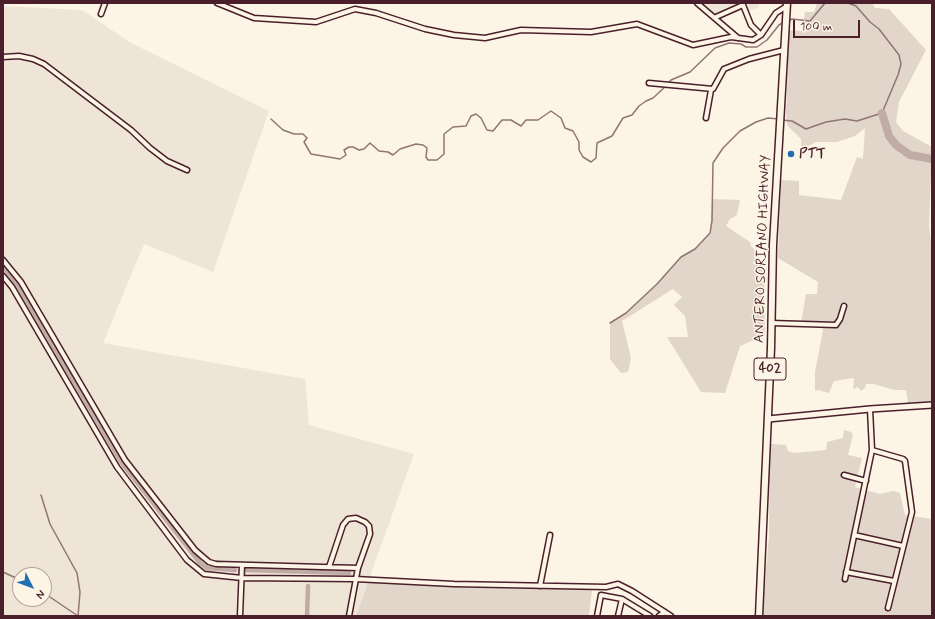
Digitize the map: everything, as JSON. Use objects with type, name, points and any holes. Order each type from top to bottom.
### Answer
[{"type":"main road","name":"ANTERO SORIANO HIGHWAY","points":[[759,616],[768,419],[773,245],[787,5]]},
{"type":"street","points":[[101,14],[105,3]]},
{"type":"street","points":[[217,3],[254,18],[316,22],[354,9],[376,13],[425,29],[454,35],[485,38],[521,30],[590,32],[637,24],[694,45],[731,37],[754,40],[762,35],[776,13],[787,5]]},
{"type":"street","points":[[697,3],[716,17],[739,38]]},
{"type":"street","points":[[716,17],[743,5],[751,25],[762,35]]},
{"type":"street","points":[[649,83],[711,90],[715,88],[724,69],[749,59],[784,50]]},
{"type":"street","points":[[3,57],[19,56],[44,64],[131,130],[150,148],[167,161],[187,170]]},
{"type":"street","points":[[706,118],[711,90]]},
{"type":"street","points":[[3,260],[21,282],[125,460],[195,550],[209,562],[242,565],[358,568]]},
{"type":"street","points":[[3,276],[12,286],[117,467],[187,560],[204,574],[242,578],[355,579],[454,584],[606,587],[618,584],[632,591],[671,616]]},
{"type":"street","points":[[771,323],[836,325],[840,320],[844,306]]},
{"type":"street","points":[[67,381],[76,376]]},
{"type":"street","points":[[768,419],[870,409],[932,405]]},
{"type":"street","points":[[845,579],[872,450],[870,409]]},
{"type":"street","points":[[872,450],[903,459],[905,461],[912,512],[888,608]]},
{"type":"street","points":[[844,475],[866,481]]},
{"type":"street","points":[[329,567],[343,525],[348,518],[356,518],[365,522],[369,526],[370,534],[355,579],[349,616]]},
{"type":"street","points":[[540,586],[550,535]]},
{"type":"street","points":[[854,535],[903,546]]},
{"type":"street","points":[[240,616],[242,565]]},
{"type":"street","points":[[846,572],[894,580]]},
{"type":"street","points":[[597,616],[601,595],[622,599],[650,616]]},
{"type":"street","points":[[618,616],[622,599]]},
{"type":"street","points":[[659,616],[665,612]]},
{"type":"shaded area","points":[[758,3],[759,7],[746,12],[744,5],[716,17],[699,4]]},
{"type":"shaded area","points":[[817,3],[872,3],[875,8],[889,9],[926,50],[899,102],[896,122],[903,131],[932,147],[929,225],[932,251],[932,402],[908,404],[906,390],[894,390],[874,384],[866,384],[865,388],[861,391],[858,387],[853,389],[854,378],[834,381],[829,393],[818,390],[815,391],[815,372],[824,325],[801,324],[806,294],[817,294],[818,282],[778,258],[781,180],[799,181],[799,195],[841,200],[857,157],[863,159],[865,128],[855,136],[837,142],[816,142],[801,150],[801,139],[787,125],[786,115],[789,30],[802,31],[805,12],[814,12]]},
{"type":"shaded area","points":[[3,6],[82,10],[131,43],[269,111],[213,272],[144,244],[103,343],[305,379],[309,425],[414,454],[356,615],[357,616],[3,616]]},
{"type":"shaded area","points":[[712,199],[740,200],[737,215],[730,219],[726,226],[750,242],[751,246],[756,251],[753,264],[764,267],[765,335],[740,346],[725,393],[701,392],[667,337],[688,337],[685,316],[674,305],[682,297],[673,289],[622,321],[631,358],[628,372],[621,373],[610,359],[610,323],[626,313],[657,284],[681,257],[695,249],[710,233]]},
{"type":"shaded area","points":[[844,430],[851,432],[853,435],[848,455],[862,458],[855,487],[880,494],[893,491],[900,493],[905,515],[932,519],[932,616],[762,616],[769,537],[770,444],[786,445],[788,451],[794,453],[826,450],[827,442],[843,438]]},
{"type":"shaded area","points":[[368,582],[478,588],[592,590],[589,616],[356,616]]},
{"type":"waterway","points":[[788,21],[792,19],[810,21],[825,3]]},
{"type":"waterway","points":[[782,120],[792,121],[806,129],[826,122],[845,119],[857,121],[882,113],[898,75],[901,64],[899,55],[879,29],[870,22],[856,6],[848,3]]},
{"type":"waterway","points":[[668,83],[671,80],[690,72],[715,48],[729,43],[741,44],[746,47],[757,47],[767,40],[779,25],[784,22]]},
{"type":"waterway","points":[[271,119],[283,130],[294,134],[303,134],[307,138],[304,142],[311,154],[340,159],[346,155],[344,150],[349,147],[359,150],[364,149],[370,143],[379,151],[388,152],[393,155],[400,149],[416,144],[423,145],[427,148],[426,157],[428,160],[437,160],[444,154],[444,134],[453,127],[466,126],[471,116],[476,114],[481,118],[487,130],[493,131],[502,120],[511,120],[521,126],[526,120],[538,120],[551,111],[561,118],[565,128],[573,131],[579,142],[579,150],[583,157],[591,162],[596,158],[597,143],[612,136],[623,118],[632,115],[639,106],[653,98],[666,86]]},
{"type":"waterway","points":[[882,113],[889,136],[896,145],[910,155],[932,159]]},
{"type":"waterway","points":[[610,323],[626,313],[657,284],[681,257],[695,249],[710,233],[712,221],[713,163],[723,148],[740,131],[756,122],[768,118],[779,119]]},
{"type":"waterway","points":[[3,266],[17,284],[122,463],[200,563],[207,568],[235,570]]},
{"type":"waterway","points":[[41,495],[50,524],[77,573],[80,592],[78,616]]},
{"type":"waterway","points":[[245,570],[349,573]]},
{"type":"waterway","points":[[3,572],[12,576]]},
{"type":"waterway","points":[[307,616],[308,586]]},
{"type":"waterway","points":[[52,598],[78,616]]},
{"type":"place","name":"PTT","points":[[791,154]]}]
